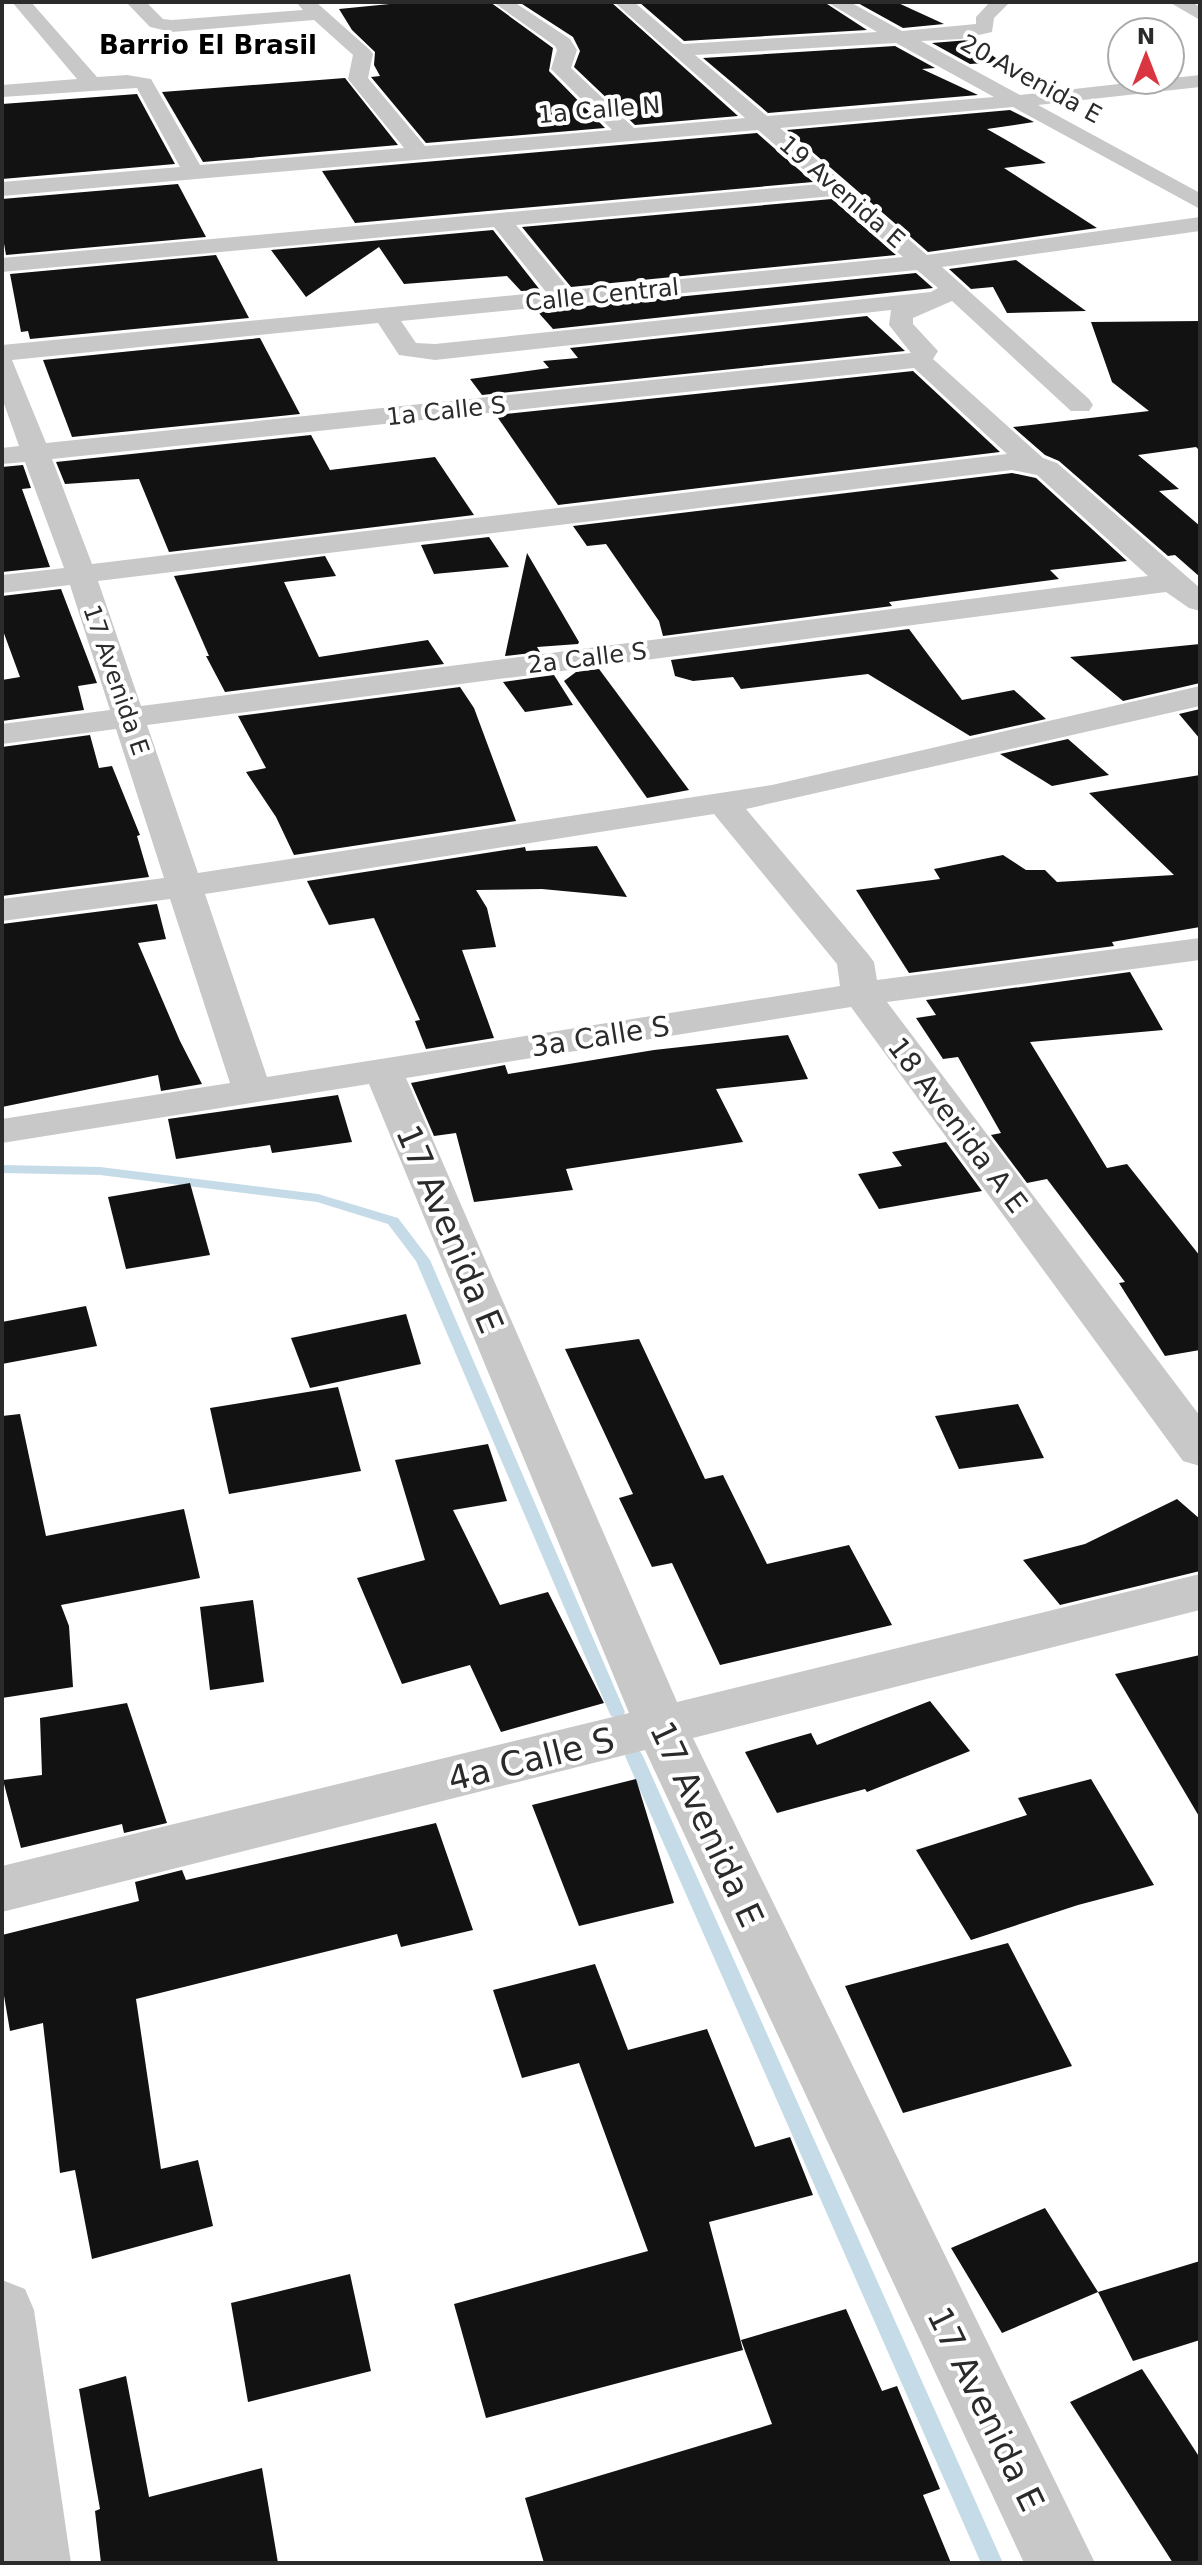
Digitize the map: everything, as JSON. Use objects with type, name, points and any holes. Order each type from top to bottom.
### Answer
[{"type":"street","points":[[21,2],[92,84]]},
{"type":"street","points":[[135,2],[157,23],[172,26],[312,8],[363,54],[358,79],[419,152]]},
{"type":"street","points":[[502,2],[563,43],[567,50],[561,69],[628,134]]},
{"type":"street","name":"19 Avenida E","points":[[623,2],[924,262],[944,293],[1080,405]]},
{"type":"street","name":"20 Avenida E","points":[[836,2],[1200,202]]},
{"type":"street","points":[[677,50],[901,37],[985,28],[985,17],[1001,2]]},
{"type":"street","points":[[1178,2],[1200,14]]},
{"type":"street","name":"1a Calle N","points":[[2,189],[1017,101],[1200,81]]},
{"type":"street","points":[[2,91],[144,83],[193,172]]},
{"type":"street","points":[[2,265],[840,189]]},
{"type":"street","points":[[501,221],[564,298]]},
{"type":"street","name":"Calle Central","points":[[2,353],[924,262],[1200,224]]},
{"type":"street","points":[[386,316],[408,350],[435,352],[944,293]]},
{"type":"street","points":[[944,293],[901,314],[901,325],[925,351],[920,360],[1172,582],[1200,602]]},
{"type":"street","name":"1a Calle S","points":[[18,455],[920,360]]},
{"type":"street","name":"17 Avenida E","points":[[2,363],[18,455],[81,574],[252,1090]]},
{"type":"street","points":[[2,584],[1012,462],[1040,466]]},
{"type":"street","name":"2a Calle S","points":[[2,734],[1172,582]]},
{"type":"street","points":[[2,910],[184,886],[772,795],[1200,696]]},
{"type":"street","name":"18 Avenida A E","points":[[721,801],[855,962],[861,994],[1200,1450]]},
{"type":"street","name":"3a Calle S","points":[[2,1131],[861,994],[1200,949]]},
{"type":"street","name":"17 Avenida E","points":[[383,1071],[661,1727],[1060,2563]]},
{"type":"street","name":"4a Calle S","points":[[2,1889],[1200,1592]]},
{"type":"street","points":[[2,2310],[36,2563]]},
{"type":"building","points":[[410,2],[490,2],[553,48],[549,71],[605,128],[426,143],[371,77],[380,76],[374,65],[375,52],[352,30],[339,9]]},
{"type":"building","points":[[519,2],[611,2],[738,116],[635,125],[574,67],[580,51],[573,37]]},
{"type":"building","points":[[639,2],[824,2],[867,30],[684,41]]},
{"type":"building","points":[[856,2],[896,2],[944,24],[903,28]]},
{"type":"building","points":[[969,40],[1002,62],[970,64],[932,43]]},
{"type":"building","points":[[895,46],[935,68],[922,69],[978,95],[768,113],[703,58]]},
{"type":"building","points":[[345,78],[398,145],[203,162],[162,92]]},
{"type":"building","points":[[137,94],[175,164],[2,179],[2,104]]},
{"type":"building","points":[[1010,110],[1034,122],[987,129],[1046,163],[1004,168],[1097,228],[928,252],[787,130]]},
{"type":"building","points":[[757,133],[813,182],[355,223],[322,171]]},
{"type":"building","points":[[178,184],[206,237],[6,255],[2,199]]},
{"type":"building","points":[[832,199],[896,255],[571,287],[522,227]]},
{"type":"building","points":[[493,230],[540,290],[521,291],[507,276],[404,284],[379,247],[306,297],[271,250]]},
{"type":"building","points":[[216,255],[249,318],[30,339],[28,331],[21,332],[10,274]]},
{"type":"building","points":[[1016,260],[1086,311],[1007,313],[993,287],[971,289],[949,269]]},
{"type":"building","points":[[916,273],[933,288],[553,329],[537,311]]},
{"type":"building","points":[[867,316],[905,351],[482,395],[470,379],[549,368],[543,361],[578,358],[570,348]]},
{"type":"building","points":[[1200,321],[1200,451],[1196,447],[1138,455],[1179,489],[1159,491],[1200,526],[1200,577],[1175,555],[1168,556],[1059,461],[1045,455],[1013,427],[1149,411],[1112,382],[1091,322]]},
{"type":"building","points":[[260,338],[300,414],[72,437],[43,360]]},
{"type":"building","points":[[913,371],[1000,452],[558,505],[496,415]]},
{"type":"building","points":[[311,435],[330,470],[435,457],[474,515],[169,552],[139,479],[65,484],[56,462]]},
{"type":"building","points":[[23,465],[31,488],[22,489],[50,567],[2,572],[2,467]]},
{"type":"building","points":[[1012,473],[1036,478],[1127,561],[1050,570],[1059,579],[889,602],[892,606],[663,636],[659,621],[606,544],[587,546],[573,526]]},
{"type":"building","points":[[489,537],[509,567],[434,574],[421,545]]},
{"type":"building","points":[[527,553],[579,642],[537,647],[540,652],[505,656]]},
{"type":"building","points":[[325,556],[336,576],[284,582],[319,657],[428,640],[444,664],[225,692],[206,656],[209,656],[174,576]]},
{"type":"building","points":[[61,589],[97,683],[78,686],[84,710],[2,721],[2,680],[20,677],[2,628],[2,596]]},
{"type":"building","points":[[909,629],[962,700],[1014,690],[1046,719],[970,736],[868,674],[741,689],[733,677],[693,681],[675,676],[671,660]]},
{"type":"building","points":[[1200,644],[1200,683],[1123,701],[1070,657]]},
{"type":"building","points":[[599,669],[689,790],[647,798],[564,681],[576,672]]},
{"type":"building","points":[[554,675],[573,705],[525,712],[503,682]]},
{"type":"building","points":[[460,687],[474,708],[516,821],[294,855],[276,817],[246,772],[266,768],[238,716]]},
{"type":"building","points":[[1200,709],[1200,739],[1179,714]]},
{"type":"building","points":[[90,735],[99,768],[112,766],[140,835],[137,836],[149,877],[2,896],[2,747]]},
{"type":"building","points":[[1068,739],[1109,775],[1052,786],[1000,754]]},
{"type":"building","points":[[1200,775],[1200,927],[1112,942],[1114,946],[909,973],[856,890],[940,879],[934,869],[1003,855],[1026,870],[1045,870],[1057,882],[1174,875],[1089,793]]},
{"type":"building","points":[[597,846],[627,897],[542,889],[476,890],[487,908],[496,947],[462,950],[494,1038],[426,1049],[415,1021],[420,1020],[374,918],[329,925],[307,881],[525,847],[526,851]]},
{"type":"building","points":[[157,904],[166,939],[138,943],[202,1084],[161,1091],[158,1075],[2,1107],[2,924]]},
{"type":"building","points":[[1130,972],[1163,1030],[1030,1042],[1107,1168],[1127,1164],[1200,1256],[1200,1350],[1165,1356],[1119,1283],[1125,1282],[1047,1179],[1027,1183],[991,1135],[1001,1133],[958,1057],[943,1059],[916,1018],[936,1015],[926,1000]]},
{"type":"building","points":[[788,1035],[808,1079],[716,1089],[743,1142],[566,1169],[573,1190],[474,1202],[456,1133],[434,1136],[411,1083],[505,1065],[508,1074],[654,1050]]},
{"type":"building","points":[[338,1095],[352,1142],[272,1153],[270,1145],[176,1159],[168,1119]]},
{"type":"building","points":[[946,1142],[982,1191],[879,1209],[858,1174],[902,1166],[892,1152]]},
{"type":"building","points":[[190,1183],[210,1255],[126,1269],[108,1197]]},
{"type":"building","points":[[86,1306],[97,1346],[2,1364],[2,1322]]},
{"type":"building","points":[[406,1314],[421,1364],[310,1388],[291,1338]]},
{"type":"building","points":[[639,1339],[705,1479],[723,1475],[767,1564],[849,1545],[892,1625],[720,1665],[672,1563],[652,1567],[619,1498],[633,1494],[565,1349]]},
{"type":"building","points":[[338,1387],[361,1471],[229,1494],[210,1408]]},
{"type":"building","points":[[1018,1404],[1044,1458],[959,1469],[935,1416]]},
{"type":"building","points":[[20,1414],[46,1536],[184,1509],[200,1578],[61,1605],[69,1626],[73,1687],[2,1698],[2,1416]]},
{"type":"building","points":[[488,1444],[507,1501],[453,1510],[500,1605],[548,1592],[604,1703],[501,1732],[470,1665],[402,1684],[357,1578],[425,1560],[395,1460]]},
{"type":"building","points":[[1177,1499],[1200,1519],[1200,1571],[1060,1605],[1023,1560],[1085,1544]]},
{"type":"building","points":[[253,1600],[264,1682],[210,1690],[200,1607]]},
{"type":"building","points":[[1200,1655],[1200,1818],[1115,1674]]},
{"type":"building","points":[[930,1701],[970,1751],[867,1792],[865,1789],[777,1813],[745,1752],[811,1733],[817,1745]]},
{"type":"building","points":[[127,1703],[167,1823],[124,1833],[122,1824],[21,1848],[3,1780],[42,1775],[40,1718]]},
{"type":"building","points":[[636,1779],[674,1903],[579,1926],[532,1805]]},
{"type":"building","points":[[1091,1779],[1154,1885],[1078,1905],[971,1940],[916,1850],[1027,1815],[1018,1798]]},
{"type":"building","points":[[436,1823],[473,1930],[401,1947],[397,1934],[136,1999],[161,2169],[198,2160],[213,2226],[92,2259],[75,2170],[60,2173],[43,2023],[10,2031],[2,1984],[2,1935],[139,1901],[135,1882],[182,1870],[186,1880]]},
{"type":"building","points":[[1008,1943],[1072,2066],[903,2113],[845,1986]]},
{"type":"building","points":[[595,1964],[628,2050],[707,2029],[755,2147],[790,2137],[813,2195],[709,2222],[743,2350],[486,2418],[454,2304],[648,2251],[579,2063],[522,2078],[493,1990]]},
{"type":"building","points":[[1045,2208],[1098,2292],[1002,2333],[951,2248]]},
{"type":"building","points":[[1200,2261],[1200,2340],[1133,2361],[1098,2292]]},
{"type":"building","points":[[350,2274],[371,2371],[248,2402],[231,2303]]},
{"type":"building","points":[[846,2309],[882,2391],[897,2386],[940,2489],[923,2495],[951,2563],[544,2563],[525,2498],[772,2424],[741,2340]]},
{"type":"building","points":[[1142,2369],[1200,2458],[1200,2563],[1173,2563],[1070,2402]]},
{"type":"building","points":[[126,2376],[149,2497],[262,2468],[278,2563],[101,2563],[95,2511],[100,2509],[79,2389]]},
{"type":"waterway","points":[[2,1169],[100,1171],[318,1198],[393,1221],[423,1260],[617,1712]]},
{"type":"waterway","points":[[634,1756],[992,2563]]},
{"type":"district","name":"Barrio El Brasil","points":[[208,45]]}]
